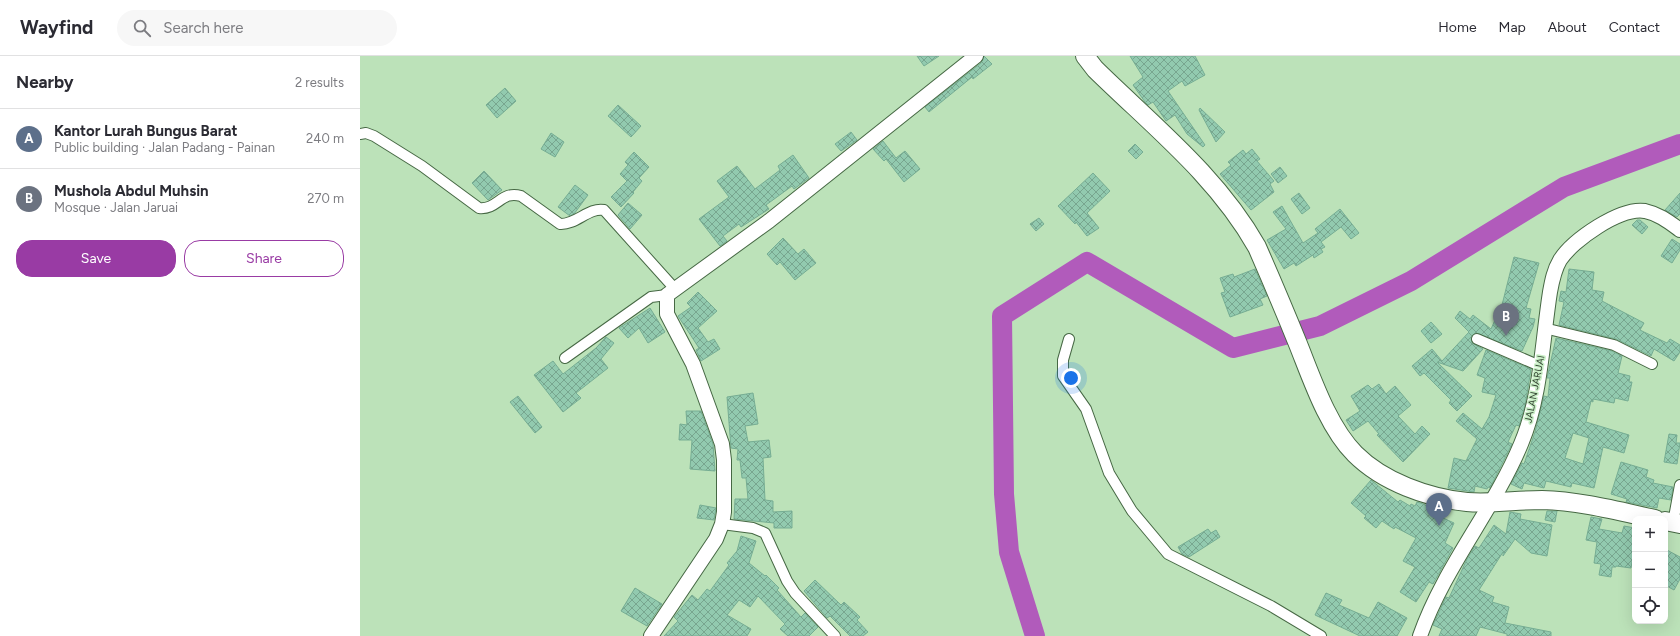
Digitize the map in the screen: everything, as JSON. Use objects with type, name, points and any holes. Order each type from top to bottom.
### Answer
[{"type":"highway","points":[[1085,56],[1095,69],[1207,176],[1246,228],[1257,247],[1306,365],[1335,428],[1355,454],[1383,476],[1412,488],[1444,498],[1468,502],[1544,500],[1579,504],[1638,516]]},
{"type":"street","points":[[565,358],[651,297],[671,292],[769,221],[976,56]]},
{"type":"street","points":[[360,134],[366,133],[374,136],[410,158],[479,208],[487,209],[506,195],[514,194],[521,196],[560,224],[567,224],[596,210],[604,210],[671,292]]},
{"type":"street","name":"JALAN JARUAI","points":[[1420,636],[1441,590],[1520,446],[1533,406],[1540,366],[1544,328],[1554,274],[1559,262],[1567,250],[1580,239],[1621,214],[1631,211],[1644,211],[1657,214],[1680,230]]},
{"type":"street","points":[[652,636],[716,539],[722,524],[724,460],[722,444],[693,364],[667,314],[666,308],[671,292]]},
{"type":"street","points":[[1544,328],[1614,345],[1652,364]]},
{"type":"street","points":[[1069,339],[1063,360],[1063,376],[1086,410],[1109,473],[1132,511],[1168,554],[1271,606],[1321,636]]},
{"type":"street","points":[[1477,339],[1540,366]]},
{"type":"street","points":[[1668,522],[1680,485]]},
{"type":"street","points":[[722,524],[753,528],[765,532],[787,581],[795,592],[835,636]]},
{"type":"building","points":[[917,56],[939,56],[924,66]]},
{"type":"building","points":[[984,56],[992,64],[973,79],[972,77],[929,112],[925,107],[981,63]]},
{"type":"building","points":[[1130,56],[1195,56],[1205,75],[1185,86],[1182,81],[1168,91],[1205,145],[1203,147],[1187,134],[1175,115],[1166,121],[1153,102],[1148,105],[1145,102],[1133,85],[1143,77]]},
{"type":"building","points":[[505,88],[516,101],[497,118],[486,105]]},
{"type":"building","points":[[618,105],[641,126],[631,137],[608,116]]},
{"type":"building","points":[[1200,108],[1225,132],[1216,142],[1199,110]]},
{"type":"building","points":[[851,132],[857,140],[841,151],[835,144]]},
{"type":"building","points":[[551,133],[564,142],[555,157],[541,149]]},
{"type":"building","points":[[883,141],[896,158],[905,151],[920,169],[904,182],[886,159],[884,161],[873,149]]},
{"type":"building","points":[[1135,144],[1143,152],[1136,159],[1128,151]]},
{"type":"building","points":[[1252,149],[1260,159],[1257,161],[1274,181],[1270,184],[1274,192],[1251,210],[1220,174],[1231,165],[1228,162],[1243,150],[1246,154]]},
{"type":"building","points":[[634,152],[649,167],[639,178],[642,181],[633,192],[634,193],[621,207],[611,197],[627,181],[620,174],[628,165],[625,162]]},
{"type":"building","points":[[793,155],[809,178],[794,189],[792,186],[766,205],[769,209],[741,227],[739,224],[723,236],[727,241],[720,246],[699,219],[729,197],[717,181],[737,166],[755,189],[780,170],[778,166]]},
{"type":"building","points":[[1280,167],[1287,176],[1278,183],[1271,174]]},
{"type":"building","points":[[484,171],[502,190],[488,200],[472,183]]},
{"type":"building","points":[[1093,173],[1110,191],[1087,213],[1099,228],[1087,236],[1076,222],[1075,224],[1058,206]]},
{"type":"building","points":[[575,185],[588,195],[574,214],[570,216],[558,207]]},
{"type":"building","points":[[1299,193],[1310,208],[1302,214],[1291,199]]},
{"type":"building","points":[[1680,193],[1680,214],[1677,217],[1665,210]]},
{"type":"building","points":[[628,203],[642,215],[630,229],[618,215]]},
{"type":"building","points":[[1282,206],[1303,243],[1318,233],[1315,229],[1340,209],[1359,233],[1351,239],[1341,227],[1321,242],[1325,247],[1321,249],[1323,252],[1314,258],[1313,255],[1296,266],[1294,263],[1284,269],[1267,240],[1286,229],[1273,212]]},
{"type":"building","points":[[1039,218],[1044,224],[1036,231],[1030,224]]},
{"type":"building","points":[[1637,220],[1640,220],[1648,227],[1642,234],[1632,225]]},
{"type":"building","points":[[783,238],[798,254],[804,249],[816,263],[795,280],[780,262],[777,265],[767,254]]},
{"type":"building","points":[[1672,239],[1680,244],[1680,250],[1672,263],[1661,256]]},
{"type":"building","points":[[1514,257],[1539,263],[1526,308],[1531,309],[1529,318],[1535,319],[1533,327],[1522,351],[1476,333],[1471,337],[1472,343],[1483,349],[1463,371],[1437,362],[1472,396],[1457,411],[1449,403],[1451,400],[1424,373],[1420,376],[1412,366],[1432,349],[1442,361],[1469,332],[1455,318],[1460,311],[1470,319],[1473,315],[1491,329],[1495,320],[1498,321]]},
{"type":"building","points":[[1255,269],[1267,296],[1260,299],[1263,305],[1230,317],[1221,293],[1225,292],[1220,278],[1233,274],[1234,277]]},
{"type":"building","points":[[1569,269],[1594,272],[1592,290],[1604,292],[1602,301],[1644,323],[1640,330],[1667,343],[1670,339],[1680,345],[1680,352],[1674,361],[1654,349],[1651,356],[1616,339],[1559,325],[1564,302],[1559,301],[1561,291],[1566,292]]},
{"type":"building","points":[[698,292],[717,311],[698,328],[708,342],[714,339],[720,349],[701,361],[696,350],[699,348],[678,316],[691,307],[687,303]]},
{"type":"building","points":[[650,308],[665,332],[648,343],[639,328],[628,338],[619,328]]},
{"type":"building","points":[[1431,322],[1442,334],[1431,343],[1421,331]]},
{"type":"building","points":[[606,337],[614,343],[601,359],[608,368],[576,393],[581,398],[563,412],[534,375],[553,361],[563,374],[596,348]]},
{"type":"building","points":[[1556,338],[1612,351],[1622,356],[1618,373],[1630,376],[1629,382],[1632,382],[1628,401],[1615,398],[1614,403],[1593,399],[1593,402],[1591,401],[1586,422],[1629,435],[1624,453],[1603,447],[1594,488],[1572,483],[1571,487],[1546,481],[1544,488],[1524,483],[1522,489],[1511,484],[1522,463],[1524,464],[1535,432],[1544,396],[1548,397],[1550,378],[1547,378]],"holes":[[[1573,433],[1589,438],[1583,464],[1565,458]]]},
{"type":"building","points":[[1486,350],[1531,369],[1525,406],[1519,426],[1516,425],[1508,442],[1512,444],[1490,488],[1488,487],[1487,489],[1475,486],[1474,492],[1448,488],[1454,458],[1466,461],[1477,439],[1456,421],[1463,413],[1482,429],[1489,417],[1496,395],[1482,392],[1485,378],[1477,375]]},
{"type":"building","points":[[1379,384],[1386,394],[1395,386],[1411,405],[1398,416],[1415,434],[1422,426],[1430,434],[1403,462],[1377,435],[1379,434],[1368,421],[1353,431],[1346,420],[1360,411],[1351,396],[1368,385],[1372,389]]},
{"type":"building","points":[[753,393],[758,424],[745,426],[748,442],[769,440],[771,457],[763,458],[765,500],[773,501],[773,512],[792,511],[792,528],[774,528],[774,523],[734,519],[735,499],[748,499],[746,478],[742,478],[740,460],[737,460],[738,449],[731,448],[727,397]]},
{"type":"building","points":[[518,396],[542,427],[535,433],[510,402]]},
{"type":"building","points":[[686,411],[701,411],[713,444],[715,471],[690,469],[692,440],[679,440],[680,424],[687,425]]},
{"type":"building","points":[[1669,434],[1677,435],[1676,443],[1680,443],[1677,464],[1664,462]]},
{"type":"building","points":[[1621,462],[1648,470],[1646,477],[1654,480],[1653,483],[1673,487],[1671,500],[1659,498],[1657,508],[1626,502],[1627,499],[1611,494]]},
{"type":"building","points":[[1371,480],[1398,502],[1400,500],[1410,506],[1411,504],[1415,506],[1417,502],[1423,504],[1432,508],[1430,512],[1454,523],[1445,543],[1453,548],[1433,584],[1429,582],[1416,602],[1400,592],[1415,567],[1403,561],[1416,538],[1395,527],[1394,529],[1382,521],[1376,528],[1364,518],[1366,516],[1351,503]]},
{"type":"building","points":[[700,505],[716,508],[714,520],[697,518]]},
{"type":"building","points":[[1547,511],[1557,511],[1555,522],[1545,520]]},
{"type":"building","points":[[1510,512],[1521,514],[1520,519],[1552,525],[1547,556],[1531,553],[1515,539],[1503,556],[1503,552],[1479,590],[1494,597],[1492,602],[1509,607],[1505,623],[1551,632],[1551,636],[1507,636],[1507,634],[1480,627],[1476,636],[1439,636],[1442,629],[1433,625],[1446,597],[1449,598],[1467,559],[1475,546],[1479,548],[1494,525],[1506,534]]},
{"type":"building","points":[[1591,517],[1602,519],[1599,529],[1622,533],[1624,526],[1632,527],[1631,568],[1616,566],[1612,567],[1611,577],[1599,575],[1601,564],[1594,563],[1597,542],[1586,540]]},
{"type":"building","points":[[1208,529],[1211,533],[1216,530],[1220,537],[1189,557],[1182,554],[1178,547]]},
{"type":"building","points":[[741,536],[756,541],[749,563],[765,576],[766,575],[779,588],[777,590],[801,617],[805,613],[818,627],[809,636],[788,636],[780,629],[785,624],[758,596],[750,607],[739,600],[727,615],[751,629],[747,636],[664,636],[678,621],[674,617],[692,595],[698,600],[707,589],[710,591],[729,565],[727,563],[737,551]]},
{"type":"building","points":[[1668,551],[1680,557],[1680,579],[1674,590],[1668,587]]},
{"type":"building","points":[[815,580],[841,605],[844,602],[860,617],[857,620],[868,632],[863,636],[850,636],[830,616],[827,618],[804,591]]},
{"type":"building","points":[[635,588],[662,604],[647,626],[621,611]]},
{"type":"building","points":[[1326,593],[1342,600],[1339,605],[1369,618],[1378,602],[1407,618],[1397,636],[1360,636],[1315,615]]},
{"type":"waterway","points":[[1035,636],[1009,552],[1004,494],[1002,316],[1087,262],[1233,348],[1320,326],[1411,281],[1564,187],[1680,144]]},
{"type":"place","name":"Mushola Abdul Muhsin","points":[[1506,336]]},
{"type":"place","name":"Kantor Lurah Bungus Barat","points":[[1439,526]]}]
